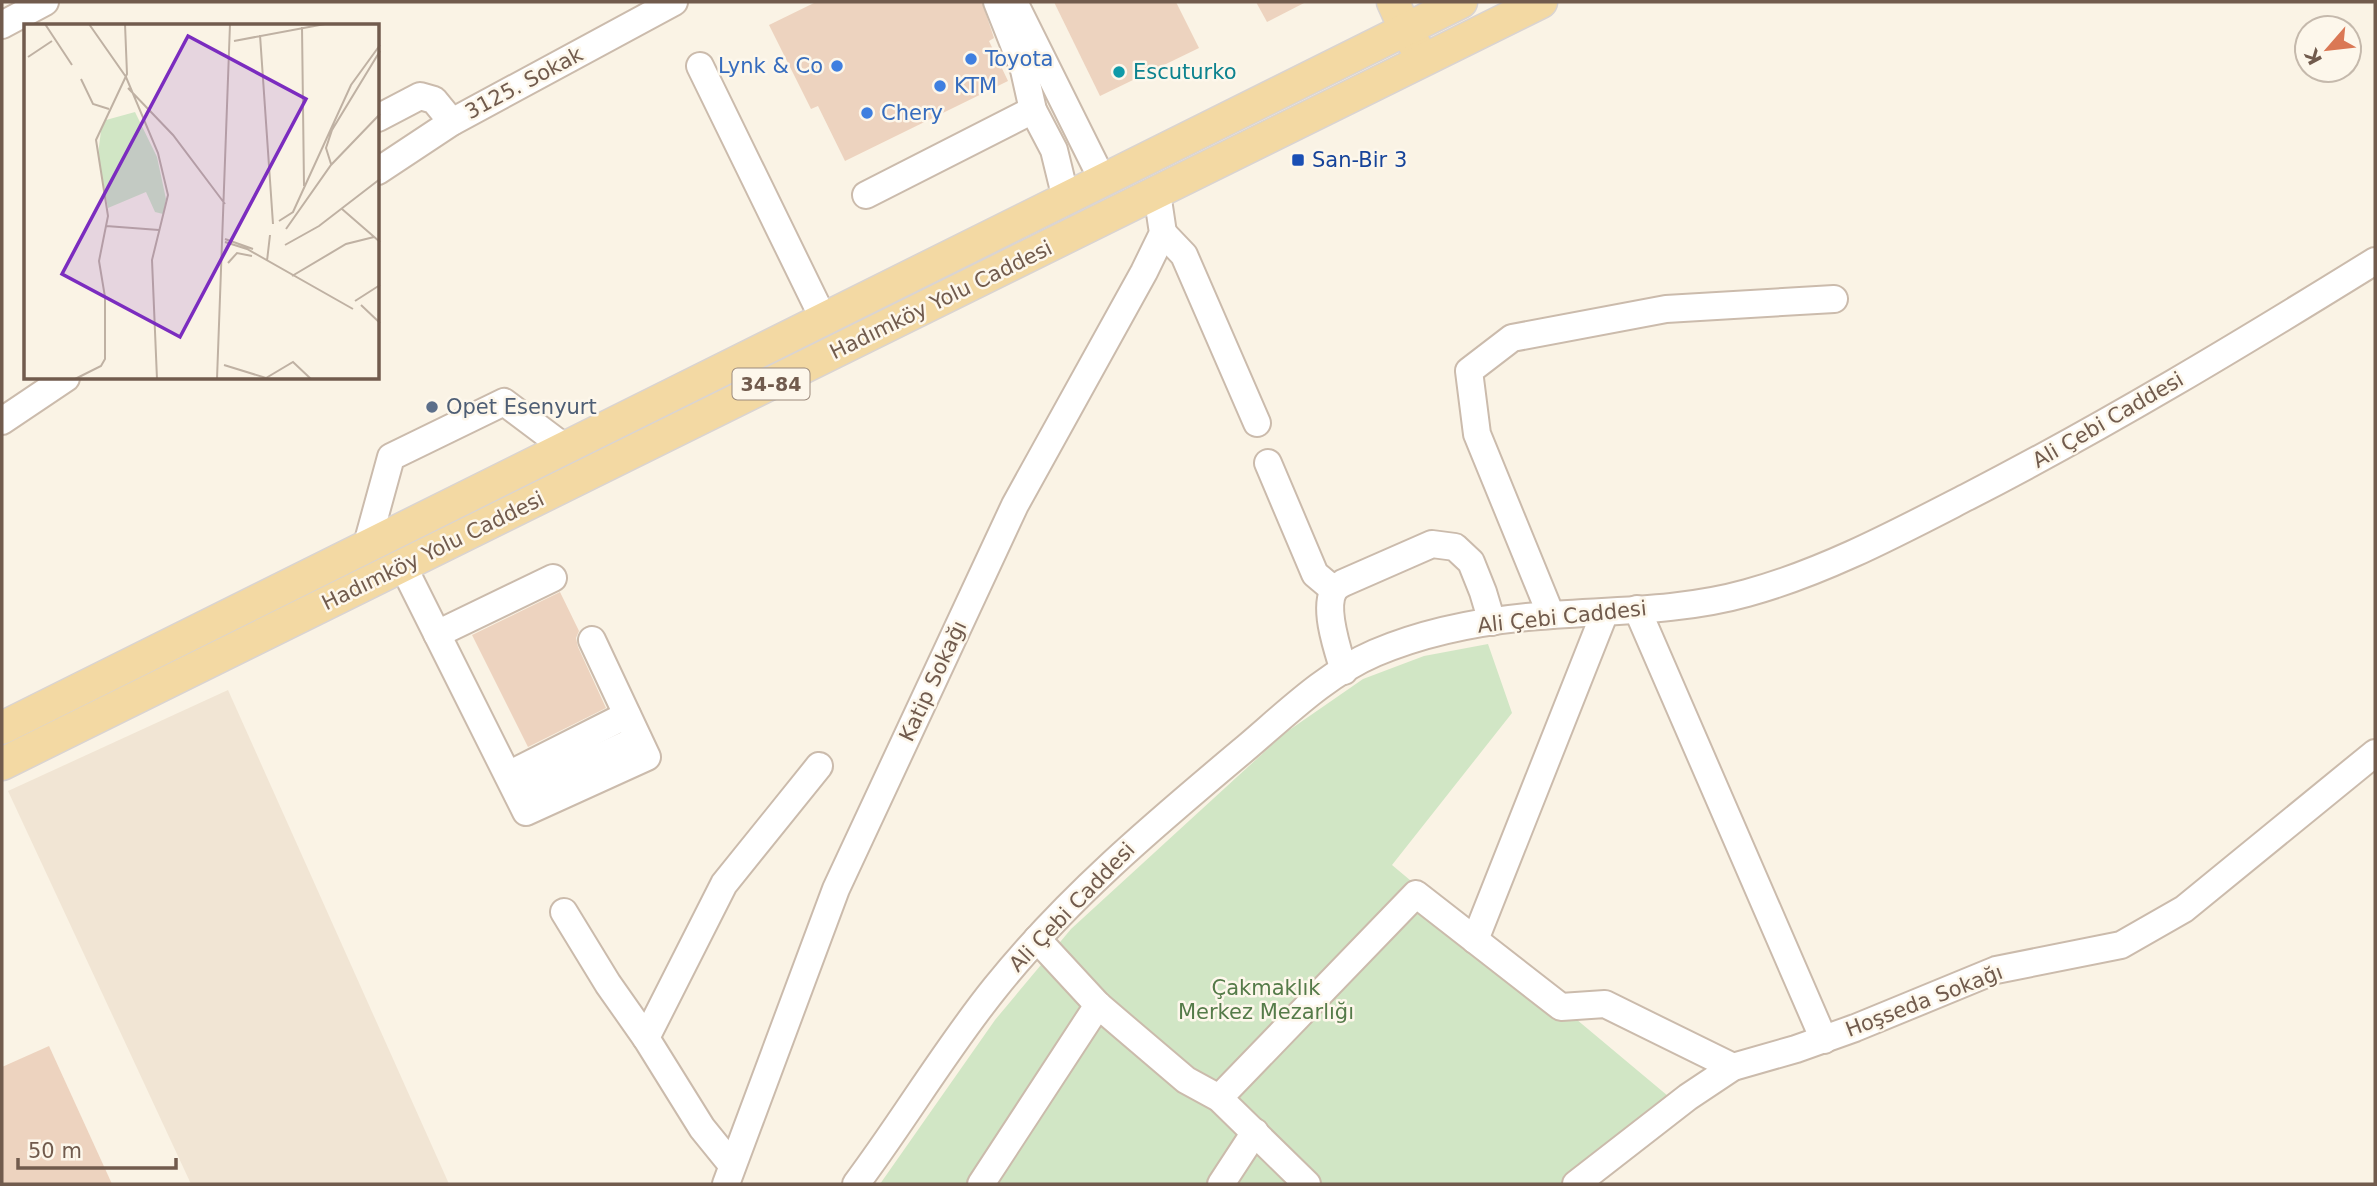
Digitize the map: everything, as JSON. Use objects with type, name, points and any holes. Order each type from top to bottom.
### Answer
[{"type":"main road","name":"Hadımköy Yolu Caddesi","points":[[2,729],[1103,181],[1399,15],[1461,2]]},
{"type":"main road","points":[[1399,15],[1416,47],[1441,51],[1465,28],[1470,2]]},
{"type":"main road","name":"Hadımköy Yolu Caddesi","points":[[2,764],[1541,2]]},
{"type":"street","points":[[2,25],[45,2]]},
{"type":"street","name":"3125. Sokak","points":[[380,170],[452,122],[674,2]]},
{"type":"street","points":[[997,2],[1024,70],[1033,110],[1054,150],[1066,199]]},
{"type":"street","points":[[1014,2],[1103,181]]},
{"type":"street","points":[[699,66],[824,320]]},
{"type":"street","points":[[380,117],[420,96],[434,100],[452,122]]},
{"type":"street","points":[[866,195],[1033,110]]},
{"type":"street","points":[[1157,193],[1163,233],[1184,255],[1258,423]]},
{"type":"street","name":"Katip Sokağı","points":[[729,1175],[836,889],[1015,505],[1163,233]]},
{"type":"street","name":"Ali Çebi Caddesi","points":[[856,1184],[992,991],[1037,939],[1138,839],[1321,684],[1373,654],[1443,631],[1551,615],[1690,604],[1746,593],[1802,575],[1894,534],[2068,445],[2264,330],[2375,261]]},
{"type":"street","points":[[1551,615],[1477,434],[1469,371],[1511,338],[1666,309],[1833,299]]},
{"type":"street","points":[[2,421],[63,380]]},
{"type":"street","points":[[366,548],[391,457],[504,401],[564,447]]},
{"type":"street","points":[[1268,463],[1315,574],[1334,590]]},
{"type":"street","points":[[1345,671],[1334,636],[1330,605],[1334,590],[1343,583],[1432,544],[1455,547],[1471,562],[1492,622]]},
{"type":"street","points":[[403,566],[526,812],[647,757],[592,640]]},
{"type":"street","points":[[437,634],[552,578]]},
{"type":"street","points":[[1637,609],[1824,1040]]},
{"type":"street","points":[[1475,940],[1605,612]]},
{"type":"street","points":[[513,785],[633,727]]},
{"type":"street","points":[[2,775],[41,745]]},
{"type":"street","name":"Hoşseda Sokağı","points":[[1576,1184],[1688,1097],[1734,1066],[1824,1040],[1996,970],[2121,945],[2184,909],[2375,752]]},
{"type":"street","points":[[646,1038],[724,884],[819,766]]},
{"type":"street","points":[[1219,1098],[1416,894],[1561,1007],[1605,1004],[1734,1066]]},
{"type":"street","points":[[564,912],[608,984],[646,1038],[729,1175]]},
{"type":"street","points":[[1037,939],[1098,1005],[1186,1080],[1219,1098],[1307,1184]]},
{"type":"street","points":[[981,1184],[1098,1005]]},
{"type":"street","points":[[1221,1184],[1255,1132]]},
{"type":"shaded area","points":[[228,690],[449,1184],[191,1184],[8,791]]},
{"type":"green space","name":"Çakmaklık Merkez Mezarlığı","points":[[1488,644],[1512,713],[1392,865],[1668,1096],[1656,1111],[1560,1184],[880,1184],[995,1020],[1071,929],[1285,733],[1363,679],[1424,656]]},
{"type":"building","points":[[816,2],[982,2],[994,38],[989,41],[1008,81],[845,161],[818,106],[811,109],[769,25]]},
{"type":"building","name":"Escuturko","points":[[1054,2],[1176,2],[1199,48],[1100,96]]},
{"type":"building","points":[[1256,2],[1306,2],[1267,22]]},
{"type":"building","points":[[560,592],[579,631],[576,638],[578,647],[606,708],[528,747],[472,635]]},
{"type":"building","points":[[49,1046],[112,1184],[2,1184],[2,1067]]},
{"type":"place","name":"Toyota","points":[[971,59]]},
{"type":"place","name":"Lynk & Co","points":[[837,66]]},
{"type":"place","name":"Escuturko","points":[[1119,72]]},
{"type":"place","name":"KTM","points":[[940,86]]},
{"type":"place","name":"Chery","points":[[867,113]]},
{"type":"place","name":"San-Bir 3","points":[[1298,160]]},
{"type":"place","name":"Opet Esenyurt","points":[[432,407]]}]
